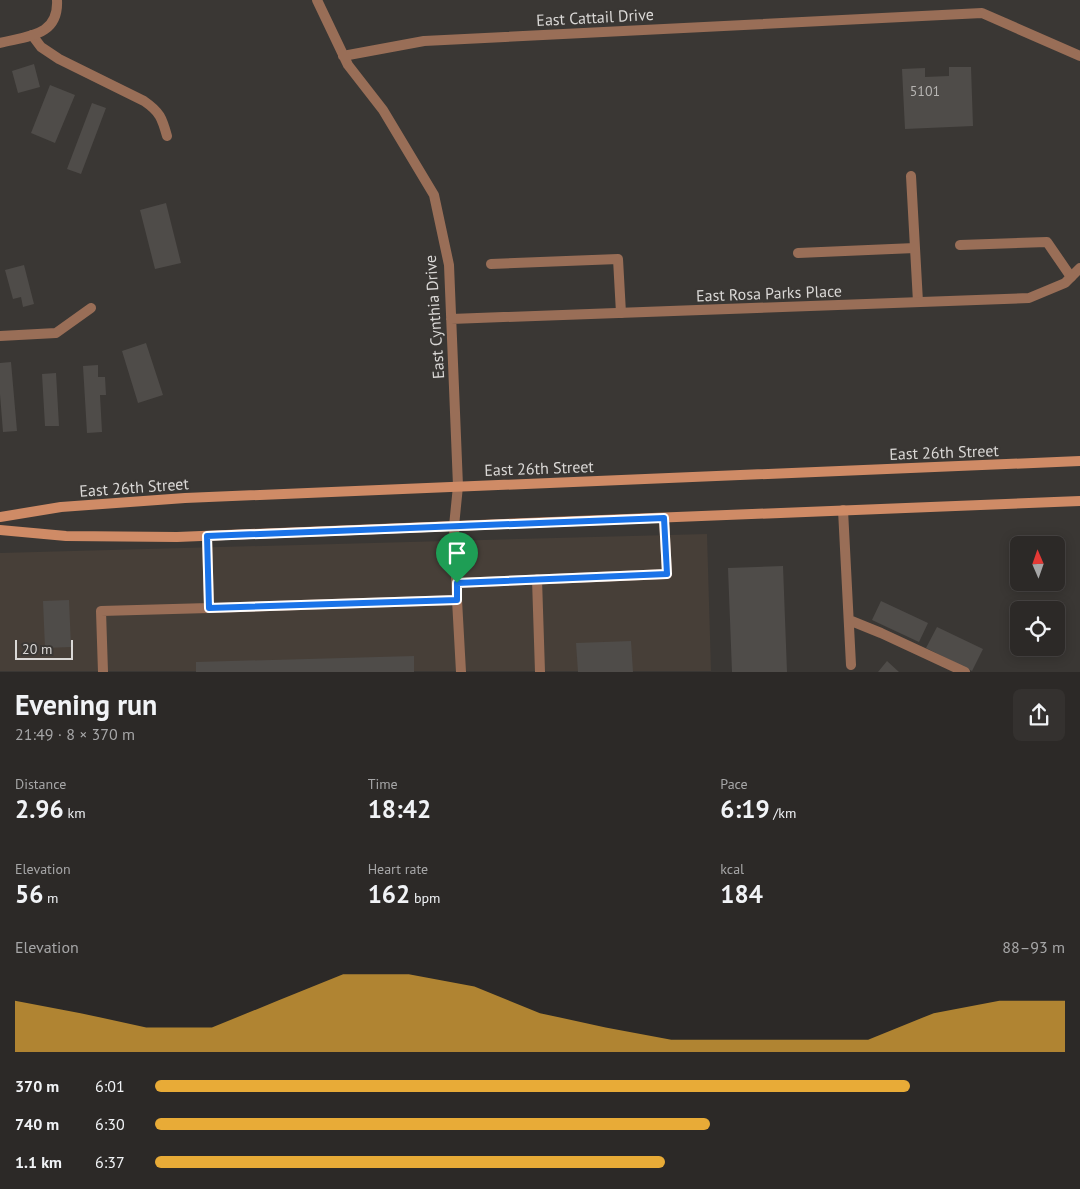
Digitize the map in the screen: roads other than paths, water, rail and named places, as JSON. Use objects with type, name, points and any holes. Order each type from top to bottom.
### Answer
[{"type":"main road","name":"East 26th Street","points":[[0,517],[61,507],[184,498],[1080,461]]},
{"type":"main road","points":[[0,530],[66,536],[207,536],[1080,501]]},
{"type":"street","points":[[0,43],[32,35],[48,27],[56,18],[57,0]]},
{"type":"street","name":"East Cynthia Drive","points":[[317,0],[348,65],[383,110],[434,195],[449,265],[458,486],[454,526],[460,672]]},
{"type":"street","name":"East Cattail Drive","points":[[343,56],[424,40],[982,13],[1080,56]]},
{"type":"street","points":[[32,35],[41,48],[59,59],[144,101],[156,109],[163,120],[167,136]]},
{"type":"street","points":[[911,176],[918,302]]},
{"type":"street","points":[[960,245],[1047,242],[1071,277]]},
{"type":"street","points":[[798,253],[915,248]]},
{"type":"street","points":[[491,264],[618,259],[621,313]]},
{"type":"street","name":"East Rosa Parks Place","points":[[451,319],[1029,298],[1065,283],[1080,268]]},
{"type":"street","points":[[0,336],[56,333],[91,308]]},
{"type":"street","points":[[844,510],[851,665]]},
{"type":"street","points":[[457,583],[667,574],[664,518]]},
{"type":"street","points":[[207,536],[209,608]]},
{"type":"street","points":[[537,579],[540,672]]},
{"type":"street","points":[[103,672],[101,611],[457,600]]},
{"type":"street","points":[[849,620],[965,672]]}]
